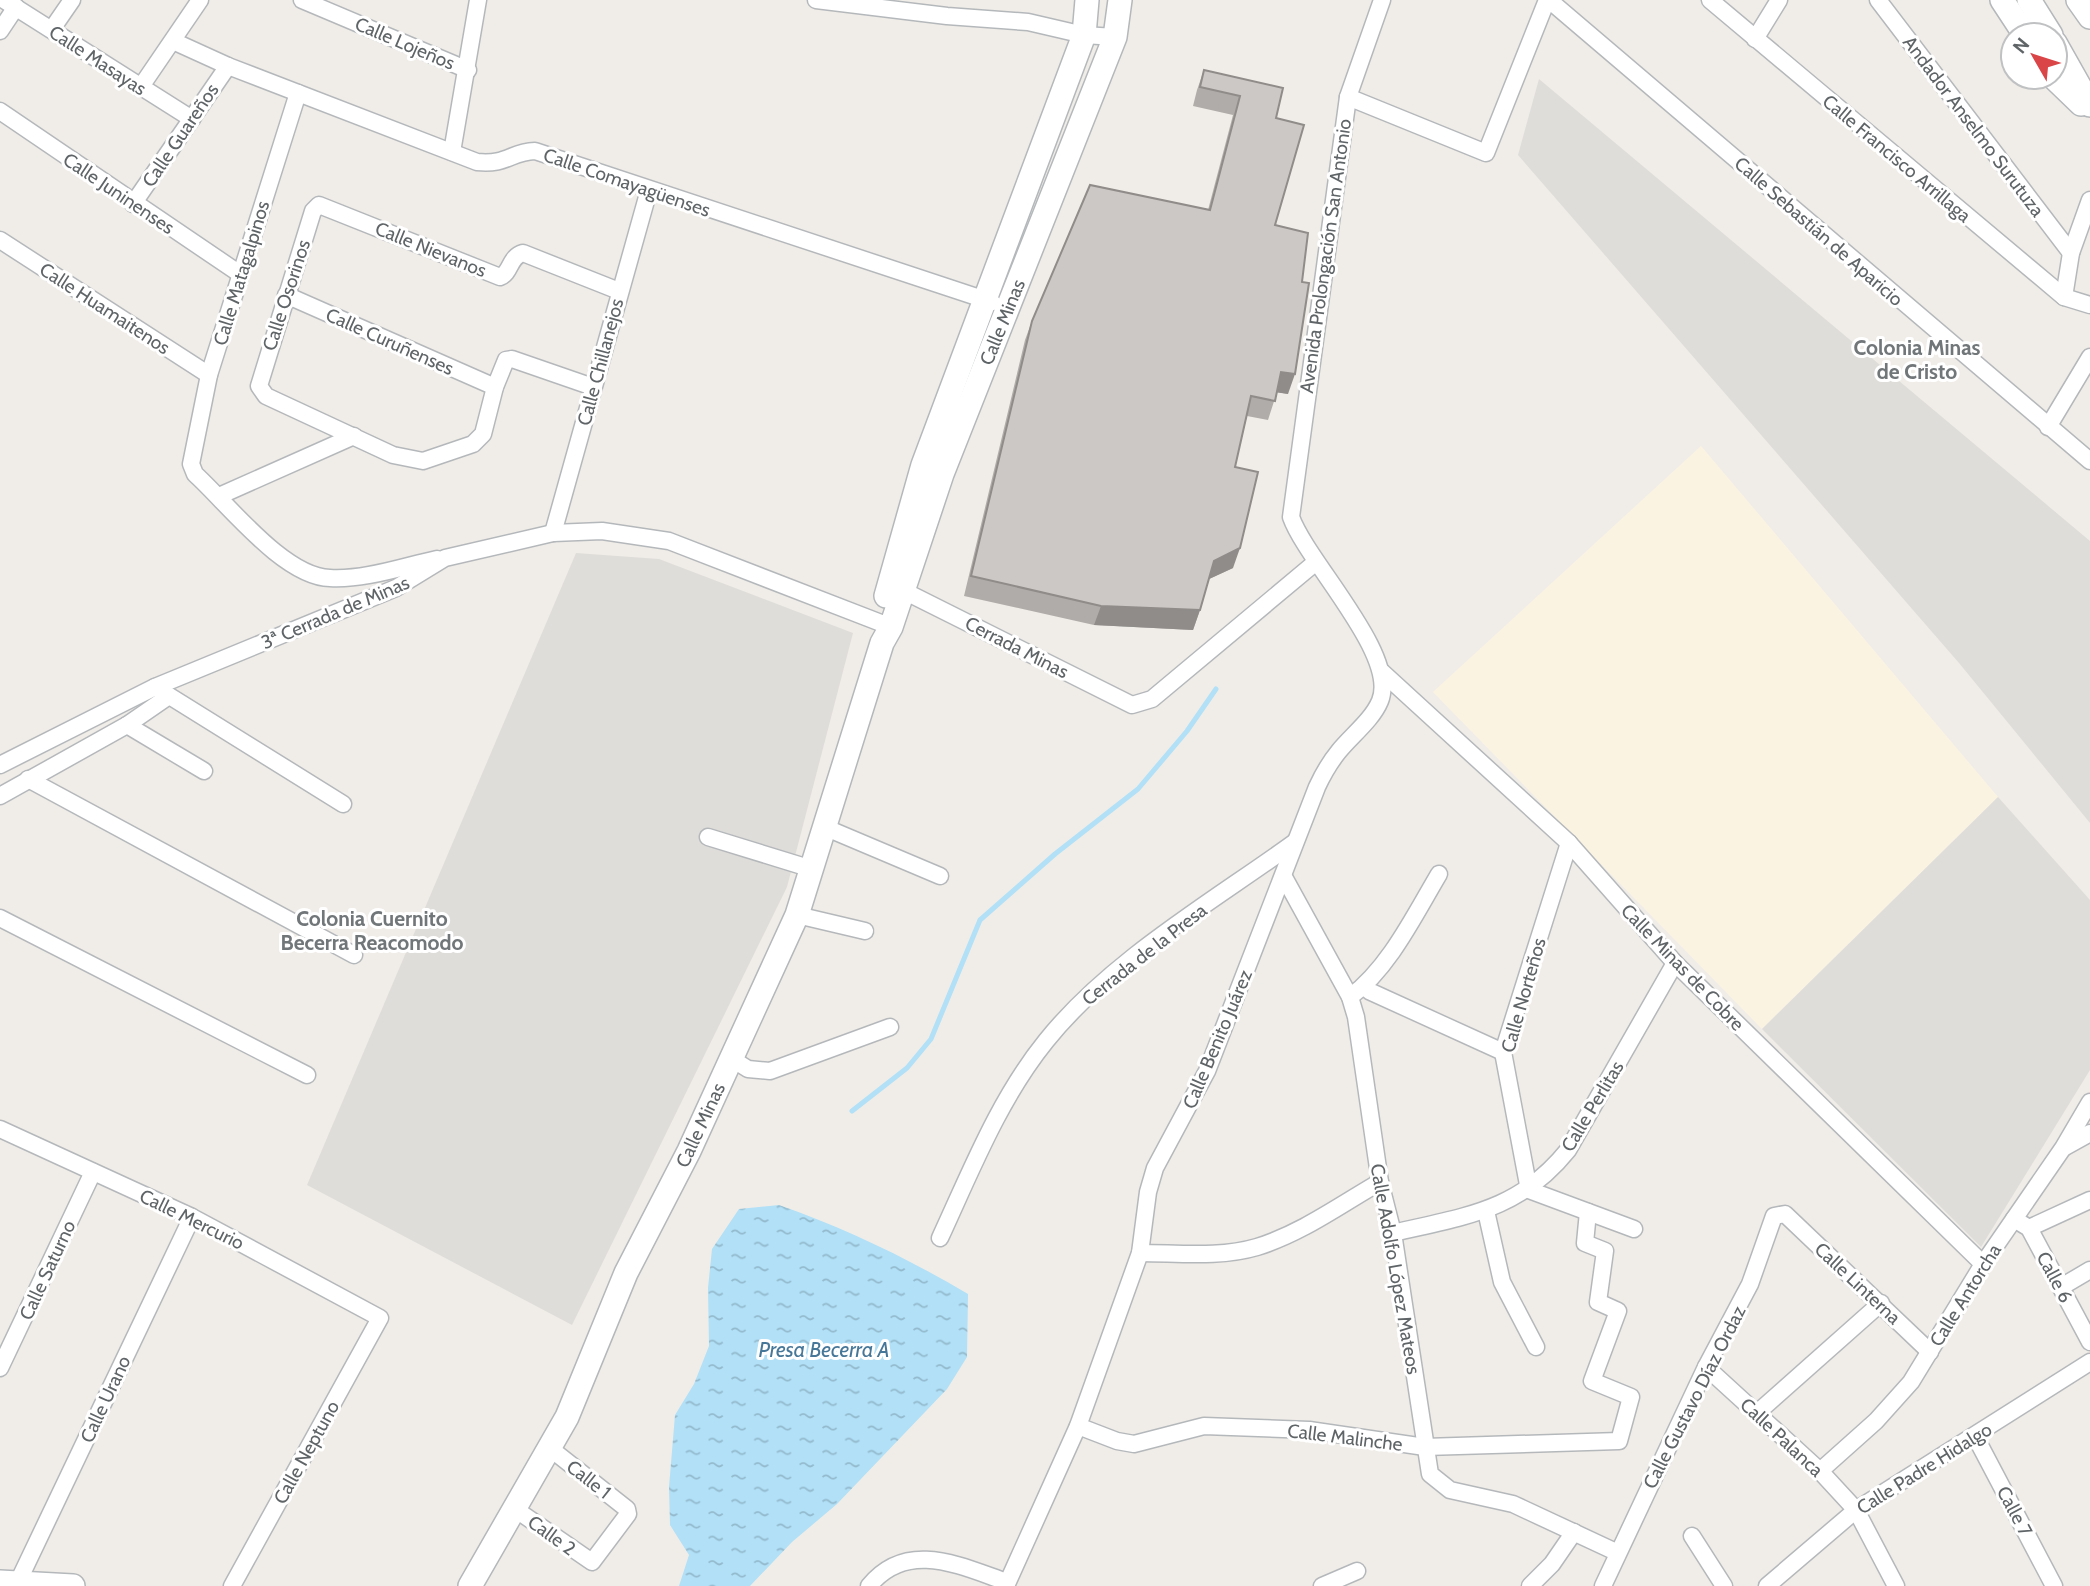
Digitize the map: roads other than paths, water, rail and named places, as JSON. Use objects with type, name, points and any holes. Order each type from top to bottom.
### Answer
[{"type":"street","points":[[52,29],[72,0]]},
{"type":"street","points":[[140,88],[200,0]]},
{"type":"street","name":"Calle Lojeños","points":[[302,0],[468,70]]},
{"type":"street","points":[[452,152],[478,0]]},
{"type":"street","points":[[816,0],[947,16],[1028,22],[1084,35],[1115,37]]},
{"type":"street","name":"Calle Minas","points":[[997,303],[1084,35],[1087,0]]},
{"type":"street","name":"Calle Minas","points":[[470,1586],[567,1417],[626,1273],[732,1059],[797,915],[881,633],[891,627],[895,586],[923,465],[1115,37],[1120,0]]},
{"type":"street","name":"Avenida Prolongación San Antonio","points":[[1315,562],[1297,536],[1290,517],[1348,97],[1382,0]]},
{"type":"street","points":[[1348,97],[1486,153],[1548,0]]},
{"type":"street","name":"Calle Sebastián de Aparicio","points":[[1548,0],[2090,461]]},
{"type":"street","name":"Calle Francisco Arrillaga","points":[[1710,0],[2064,297],[2090,305]]},
{"type":"street","points":[[1755,39],[1779,0]]},
{"type":"street","name":"Andador Anselmo Surutuza","points":[[1878,0],[2071,253]]},
{"type":"street","points":[[2002,0],[2016,21]]},
{"type":"street","points":[[2078,0],[2090,17]]},
{"type":"street","points":[[0,31],[10,4]]},
{"type":"street","name":"Calle Masayas","points":[[10,4],[192,120]]},
{"type":"street","name":"Calle Comayagüenses","points":[[173,41],[228,66],[477,162],[503,163],[523,152],[535,151],[997,303]]},
{"type":"street","name":"Calle Guareños","points":[[133,204],[228,66]]},
{"type":"street","points":[[2069,68],[2090,105]]},
{"type":"street","points":[[2068,91],[2090,112]]},
{"type":"street","name":"Calle Matagalpinos","points":[[219,496],[195,474],[190,454],[209,375],[298,93]]},
{"type":"street","name":"Calle Juninenses","points":[[0,111],[133,204],[240,274]]},
{"type":"street","name":"Calle Chillanejos","points":[[553,533],[649,190]]},
{"type":"street","points":[[2064,297],[2071,253],[2090,200]]},
{"type":"street","name":"Calle Nievanos","points":[[313,211],[323,205],[500,277],[507,273],[513,259],[523,253],[619,291]]},
{"type":"street","name":"Calle Osorinos","points":[[313,211],[259,379],[261,392],[354,436]]},
{"type":"street","name":"Calle Huamaitenos","points":[[0,240],[209,375]]},
{"type":"street","name":"Calle Curuñenses","points":[[286,295],[495,387]]},
{"type":"street","points":[[2048,426],[2090,357]]},
{"type":"street","points":[[446,558],[330,579],[312,575],[279,556],[219,496],[354,436],[408,461],[423,461],[459,451],[473,444],[483,433],[502,365],[512,359],[593,387]]},
{"type":"street","name":"3ª Cerrada de Minas","points":[[0,765],[396,588],[446,558],[553,533],[602,531],[669,541],[881,633]]},
{"type":"street","points":[[1315,562],[1355,618],[1382,672]]},
{"type":"street","name":"Cerrada Minas","points":[[895,586],[1132,705],[1152,699],[1315,562]]},
{"type":"street","name":"Calle Benito Juárez","points":[[1007,1584],[1078,1426],[1140,1253],[1148,1192],[1155,1168],[1207,1071],[1325,770],[1380,703],[1384,690],[1382,672]]},
{"type":"street","name":"Calle Minas de Cobre","points":[[1382,672],[1569,844],[1675,963],[1983,1264]]},
{"type":"street","points":[[0,796],[127,725],[162,691],[344,804]]},
{"type":"street","points":[[127,725],[204,771]]},
{"type":"street","points":[[28,779],[354,955]]},
{"type":"street","points":[[824,827],[940,876]]},
{"type":"street","points":[[708,837],[812,869]]},
{"type":"street","name":"Cerrada de la Presa","points":[[940,1238],[1016,1083],[1045,1041],[1085,998],[1134,958],[1295,842]]},
{"type":"street","name":"Calle Norteños","points":[[1529,1190],[1503,1052],[1569,844]]},
{"type":"street","points":[[1350,997],[1365,986],[1397,942],[1439,874]]},
{"type":"street","name":"Calle Adolfo López Mateos","points":[[1284,877],[1350,997],[1358,1026],[1380,1181],[1393,1233],[1430,1474],[1450,1490],[1513,1504],[1616,1552]]},
{"type":"street","points":[[797,915],[865,931]]},
{"type":"street","points":[[0,918],[307,1075]]},
{"type":"street","name":"Calle Perlitas","points":[[1393,1233],[1486,1211],[1529,1190],[1568,1150],[1675,963]]},
{"type":"street","points":[[1369,991],[1503,1052]]},
{"type":"street","points":[[732,1059],[748,1069],[771,1071],[890,1027]]},
{"type":"street","name":"Calle Antorcha","points":[[1820,1471],[1895,1402],[1930,1352],[1983,1264],[2063,1148],[2090,1102]]},
{"type":"street","name":"Calle Mercurio","points":[[0,1129],[192,1217],[380,1318]]},
{"type":"street","points":[[2063,1148],[2090,1133]]},
{"type":"street","name":"Calle Saturno","points":[[0,1368],[93,1172]]},
{"type":"street","points":[[1140,1253],[1217,1253],[1255,1247],[1295,1232],[1380,1181]]},
{"type":"street","points":[[1529,1190],[1634,1229]]},
{"type":"street","points":[[2029,1228],[2090,1200]]},
{"type":"street","points":[[1486,1211],[1502,1282],[1536,1347]]},
{"type":"street","name":"Calle Malinche","points":[[1078,1426],[1134,1444],[1204,1426],[1309,1430],[1425,1447],[1619,1441],[1631,1397],[1592,1381],[1618,1311],[1598,1302],[1605,1251],[1585,1243],[1588,1212]]},
{"type":"street","name":"Calle Gustavo Díaz Ordaz","points":[[1603,1586],[1616,1552],[1706,1367],[1750,1284],[1771,1220],[1780,1213],[1785,1214]]},
{"type":"street","name":"Calle Linterna","points":[[1785,1214],[1930,1352]]},
{"type":"street","name":"Calle Urano","points":[[9,1582],[192,1217]]},
{"type":"street","name":"Calle 6","points":[[2014,1219],[2029,1228],[2090,1342]]},
{"type":"street","points":[[2061,1287],[2090,1270]]},
{"type":"street","points":[[1757,1413],[1881,1303]]},
{"type":"street","name":"Calle Neptuno","points":[[232,1586],[380,1318]]},
{"type":"street","name":"Calle Padre Hidalgo","points":[[1767,1586],[1856,1510],[2090,1362]]},
{"type":"street","name":"Calle Palanca","points":[[1706,1367],[1820,1471],[1856,1510],[1896,1586]]},
{"type":"street","name":"Calle 7","points":[[1975,1436],[2054,1586]]},
{"type":"street","name":"Calle 1","points":[[551,1449],[627,1509],[628,1514],[596,1559],[588,1562]]},
{"type":"street","name":"Calle 2","points":[[515,1509],[588,1562]]},
{"type":"street","points":[[1530,1586],[1552,1564],[1574,1532]]},
{"type":"street","points":[[1692,1536],[1724,1586]]},
{"type":"street","points":[[869,1586],[891,1567],[924,1557],[946,1560],[1007,1584]]},
{"type":"street","points":[[1322,1586],[1357,1571]]},
{"type":"street","points":[[9,1582],[73,1586]]},
{"type":"water","name":"Presa Becerra A","points":[[779,1205],[876,1245],[968,1294],[967,1357],[947,1389],[837,1504],[792,1542],[750,1586],[679,1586],[689,1555],[670,1525],[669,1487],[675,1415],[694,1384],[709,1346],[708,1288],[712,1249],[739,1209]]},
{"type":"waterway","points":[[852,1111],[907,1068],[931,1039],[980,920],[1055,854],[1138,789],[1187,731],[1216,689]]},
{"type":"district","name":"Colonia Minas de Cristo","points":[[1917,360]]},
{"type":"district","name":"Colonia Cuernito Becerra Reacomodo","points":[[372,931]]}]
